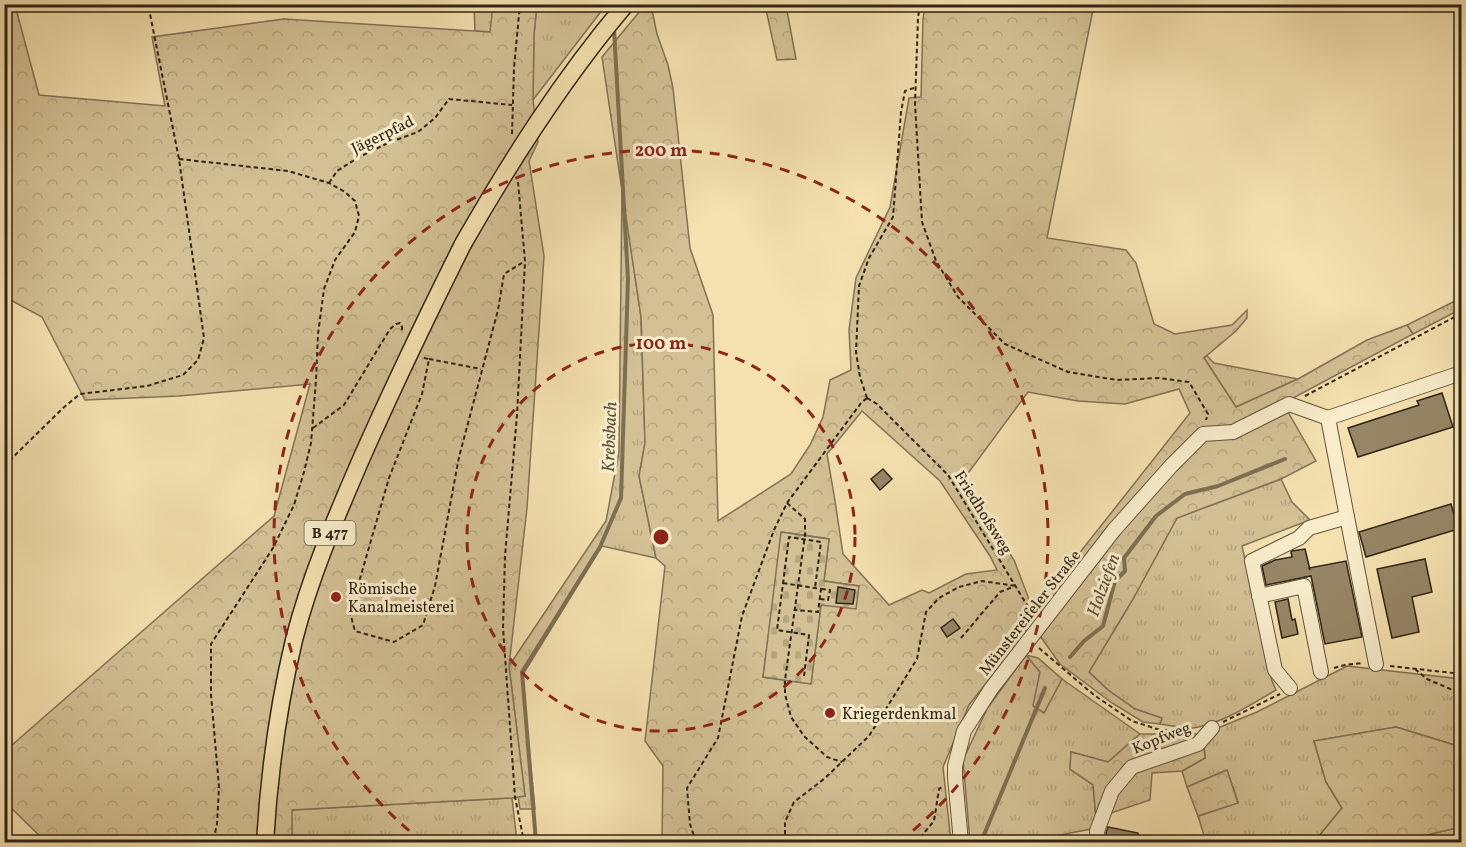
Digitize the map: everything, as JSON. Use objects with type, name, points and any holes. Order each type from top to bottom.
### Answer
[{"type":"main road","name":"B 477","points":[[265,843],[273,755],[295,639],[326,543],[351,482],[409,354],[463,244],[499,181],[552,101],[626,4]]},
{"type":"street","points":[[1203,434],[1233,432],[1289,404],[1328,418],[1455,375],[1461,380]]},
{"type":"street","points":[[1328,418],[1376,664]]},
{"type":"street","name":"Münstereifeler Straße","points":[[962,843],[955,766],[964,731],[991,689],[1114,530],[1203,434]]},
{"type":"street","points":[[1290,688],[1275,670],[1252,561],[1299,538],[1310,528],[1347,517]]},
{"type":"street","points":[[1259,596],[1304,586],[1321,672]]},
{"type":"street","name":"Kopfweg","points":[[1098,843],[1097,831],[1112,791],[1132,767],[1198,744],[1212,728]]},
{"type":"path","points":[[4,466],[80,394],[147,386],[183,375],[198,360],[204,338],[179,159],[148,4]]},
{"type":"path","points":[[512,136],[512,105],[520,4]]},
{"type":"path","points":[[920,4],[915,104],[922,222],[936,261],[957,297],[1005,344],[1068,372],[1117,381],[1159,378],[1189,382],[1208,414],[1203,434]]},
{"type":"path","points":[[696,843],[690,824],[687,788],[718,738],[742,616],[774,530],[788,503],[867,398],[856,352],[859,286],[869,258],[893,217],[901,112],[905,91],[916,87]]},
{"type":"path","name":"Jägerpfad","points":[[329,183],[337,171],[359,157],[418,132],[435,118],[448,99],[512,105]]},
{"type":"path","points":[[179,159],[288,171],[329,183],[355,201],[359,216],[355,232],[335,260],[324,289],[318,334],[313,428],[309,453],[294,505],[273,548],[211,644],[211,695],[219,787],[217,824],[213,843]]},
{"type":"path","points":[[518,177],[525,261],[518,405],[505,556],[503,628],[514,797],[524,843]]},
{"type":"path","points":[[429,359],[422,393],[389,478],[349,609],[355,631],[394,642],[423,625],[435,586],[459,457],[498,310],[504,274],[525,261]]},
{"type":"path","points":[[1289,404],[1461,313]]},
{"type":"path","points":[[313,428],[344,405],[390,329],[396,324],[400,323],[402,327],[403,348],[409,354],[482,369]]},
{"type":"path","name":"Friedhofsweg","points":[[867,398],[877,404],[948,475],[1040,626]]},
{"type":"path","points":[[788,503],[805,519],[785,694],[791,717],[804,736],[827,757],[842,762]]},
{"type":"path","points":[[804,675],[809,635],[777,630],[789,537],[821,542],[815,588]]},
{"type":"path","points":[[785,843],[785,822],[795,802],[824,779],[869,736],[917,659],[926,612],[939,598],[959,587],[982,581],[1016,586]]},
{"type":"path","points":[[783,583],[830,590],[828,600],[820,599]]},
{"type":"path","points":[[961,638],[1000,592],[1016,586]]},
{"type":"path","points":[[795,610],[818,612],[821,589]]},
{"type":"path","points":[[1029,639],[1094,695],[1132,722],[1157,729],[1191,733],[1212,728],[1290,688]]},
{"type":"path","points":[[1321,672],[1345,665],[1363,663],[1461,674]]},
{"type":"path","points":[[1415,669],[1427,679],[1461,694]]},
{"type":"path","points":[[914,843],[934,821],[939,789],[955,777]]},
{"type":"green space","points":[[5,5],[15,5],[39,95],[165,106],[152,37],[284,19],[490,32],[493,5],[537,5],[533,100],[538,142],[529,161],[544,256],[527,508],[509,666],[525,796],[292,810],[292,842],[46,842],[5,802],[4,752],[274,516],[310,384],[179,396],[85,400],[42,317],[5,297]]},
{"type":"green space","points":[[474,5],[493,5],[491,32],[475,31]]},
{"type":"green space","points":[[537,5],[606,5],[533,100],[534,34]]},
{"type":"green space","points":[[645,5],[651,5],[673,88],[690,248],[713,315],[718,521],[791,474],[810,445],[823,417],[830,380],[851,370],[849,330],[856,278],[890,207],[909,98],[921,97],[925,5],[1094,5],[1047,238],[1126,250],[1136,263],[1154,324],[1175,334],[1232,325],[1247,310],[1247,318],[1236,331],[1204,358],[1236,407],[1298,379],[1367,340],[1407,325],[1413,334],[1278,406],[1288,412],[1316,461],[1281,479],[1177,518],[1133,599],[1089,672],[1108,690],[1135,709],[1162,718],[1160,724],[1143,722],[1112,703],[1060,664],[1040,636],[1044,598],[1190,413],[1179,389],[1125,404],[1078,401],[1028,392],[963,480],[1014,560],[1032,607],[1025,634],[969,705],[943,767],[951,842],[662,842],[663,766],[645,741],[665,566],[656,558],[639,476],[645,443],[641,317],[602,57]],"holes":[[[862,411],[940,481],[997,570],[966,574],[929,593],[922,590],[889,605],[843,554],[827,454]],[[782,532],[829,539],[824,581],[858,586],[821,605],[811,684],[763,677]]]},
{"type":"green space","points":[[765,5],[786,5],[796,59],[777,60]]},
{"type":"green space","points":[[622,187],[641,317],[645,443],[639,476],[656,558],[602,546],[522,676],[535,809],[520,809],[518,796],[525,796],[509,666],[606,521],[619,452]]},
{"type":"green space","points":[[1461,298],[1461,309],[1413,334],[1407,325]]},
{"type":"green space","points":[[1206,355],[1214,363],[1298,379],[1236,407],[1204,358]]},
{"type":"green space","points":[[1281,479],[1292,502],[1310,520],[1242,546],[1272,681],[1276,690],[1236,713],[1204,726],[1189,728],[1160,724],[1161,718],[1135,709],[1108,690],[1089,672],[1133,599],[1177,518]]},
{"type":"green space","points":[[781,532],[829,539],[824,581],[859,586],[856,609],[821,605],[811,684],[763,677]]},
{"type":"green space","points":[[1026,655],[1040,672],[1034,706],[1044,713],[1062,679],[1140,734],[1108,762],[1071,752],[1070,769],[1093,785],[1096,818],[1091,829],[1024,842],[970,842],[963,760],[987,709]]},
{"type":"green space","points":[[1026,655],[1038,658],[1062,679],[1044,713],[1033,706],[1040,672]]},
{"type":"green space","points":[[1347,666],[1461,679],[1461,747],[1396,727],[1314,741],[1326,782],[1342,808],[1314,842],[1206,842],[1198,816],[1238,802],[1227,770],[1187,787],[1182,771],[1205,758],[1203,734],[1257,712]]},
{"type":"green space","points":[[1396,727],[1461,747],[1461,827],[1397,842],[1314,842],[1342,808],[1326,782],[1314,741]]},
{"type":"green space","points":[[1140,734],[1203,734],[1205,758],[1182,771],[1152,773],[1150,800],[1096,818],[1093,785],[1070,769],[1071,752],[1108,762]]},
{"type":"green space","points":[[1227,770],[1238,803],[1198,816],[1187,787]]},
{"type":"green space","points":[[512,798],[517,842],[292,842],[291,810]]},
{"type":"green space","points":[[1461,827],[1461,842],[1397,842],[1405,840]]},
{"type":"building","points":[[1442,393],[1453,427],[1358,457],[1348,428],[1419,405],[1417,401]]},
{"type":"building","points":[[883,469],[892,479],[880,490],[871,479]]},
{"type":"building","points":[[1451,504],[1458,529],[1366,557],[1359,532]]},
{"type":"building","points":[[1305,549],[1310,568],[1346,561],[1362,637],[1325,644],[1311,576],[1266,585],[1262,566],[1275,560],[1292,557],[1292,551]]},
{"type":"building","points":[[1425,559],[1432,592],[1412,597],[1419,632],[1392,638],[1377,569]]},
{"type":"building","points":[[838,587],[855,590],[853,604],[836,603]]},
{"type":"building","points":[[1288,599],[1292,620],[1295,619],[1298,634],[1282,638],[1275,602]]},
{"type":"building","points":[[953,619],[960,628],[947,637],[941,628]]},
{"type":"building","points":[[1108,827],[1138,833],[1137,843],[1114,843],[1114,840],[1107,839]]},
{"type":"waterway","name":"Krebsbach","points":[[536,842],[522,672],[600,547],[621,498],[628,279],[614,29]]},
{"type":"waterway","name":"Holziefen","points":[[1070,657],[1084,641],[1103,626],[1115,581],[1125,571],[1124,558],[1156,516],[1185,494],[1218,486],[1285,459]]},
{"type":"waterway","name":"Holziefen","points":[[981,842],[1045,688]]},
{"type":"place","name":"Römische Kanalmeisterei","points":[[336,597]]},
{"type":"place","name":"Kriegerdenkmal","points":[[830,713]]}]
